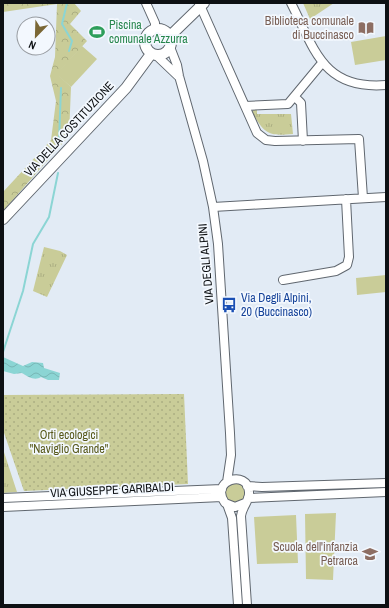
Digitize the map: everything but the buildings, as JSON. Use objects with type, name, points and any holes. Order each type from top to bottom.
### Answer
[{"type":"main road","points":[[170,36],[163,30],[155,29],[148,33],[144,43],[145,48],[154,55],[166,53],[170,48],[170,36],[202,4]]},
{"type":"main road","name":"VIA DELLA COSTITUZIONE","points":[[3,219],[126,88],[154,55]]},
{"type":"street","points":[[146,3],[155,23],[155,29]]},
{"type":"street","points":[[291,3],[322,63],[334,74],[352,83],[386,85]]},
{"type":"street","points":[[202,4],[257,133],[266,140],[303,141],[359,139],[363,198]]},
{"type":"street","name":"VIA DEGLI ALPINI","points":[[170,48],[177,65],[203,161],[213,207],[218,244],[231,455],[227,482]]},
{"type":"street","points":[[154,55],[179,76]]},
{"type":"street","points":[[245,106],[288,104],[322,63]]},
{"type":"street","points":[[295,97],[301,104],[303,141]]},
{"type":"street","points":[[213,207],[386,197]]},
{"type":"street","points":[[283,280],[336,271],[347,265],[349,257],[346,199]]},
{"type":"street","name":"VIA DEGLI ALPINI","points":[[231,455],[240,480]]},
{"type":"street","points":[[238,605],[232,518],[222,493],[227,482],[233,479],[240,480],[247,486],[249,492],[241,520],[246,605]]},
{"type":"street","points":[[247,486],[262,487],[386,483]]},
{"type":"street","points":[[227,504],[238,507],[246,501],[386,492]]},
{"type":"street","name":"VIA GIUSEPPE GARIBALDI","points":[[3,498],[222,493]]},
{"type":"street","name":"VIA GIUSEPPE GARIBALDI","points":[[3,507],[222,493]]},
{"type":"green space","points":[[4,3],[74,3],[81,11],[70,24],[87,41],[57,74],[71,87],[69,136],[3,211],[3,192],[51,140],[56,101],[50,76],[56,56],[57,4],[3,12]]},
{"type":"green space","points":[[303,3],[334,3],[310,19]]},
{"type":"green space","points":[[386,36],[386,60],[355,65],[351,42]]},
{"type":"green space","points":[[82,46],[97,59],[71,87],[56,74]]},
{"type":"green space","points":[[253,110],[257,110],[257,114],[291,114],[293,134],[278,135],[268,132],[261,126],[252,113]]},
{"type":"green space","points":[[44,247],[60,251],[67,255],[47,297],[33,291]]},
{"type":"green space","points":[[386,275],[386,292],[357,295],[356,278]]},
{"type":"green space","name":"Orti ecologici \"Naviglio Grande\"","points":[[184,394],[188,484],[24,491],[3,430],[3,395]]},
{"type":"green space","points":[[3,449],[17,492],[3,493]]},
{"type":"green space","points":[[235,483],[242,486],[245,493],[242,500],[235,503],[228,500],[225,493],[228,486]]},
{"type":"green space","points":[[336,513],[333,580],[306,579],[305,514]]},
{"type":"green space","points":[[296,515],[298,563],[257,564],[254,517]]},
{"type":"water","points":[[3,357],[23,366],[32,362],[43,363],[44,368],[60,373],[59,380],[48,380],[41,377],[34,379],[22,373],[14,374],[3,371]]},
{"type":"waterway","points":[[67,3],[62,24],[72,41],[69,51]]},
{"type":"waterway","points":[[59,141],[61,88]]},
{"type":"waterway","points":[[3,352],[23,291],[33,244],[49,217],[58,173]]},
{"type":"place","name":"Biblioteca comunale di Buccinasco","points":[[366,28]]},
{"type":"place","name":"Piscina comunale Azzurra","points":[[97,32]]},
{"type":"place","name":"Via Degli Alpini, 20 (Buccinasco)","points":[[229,305]]},
{"type":"place","name":"Scuola dell'infanzia Petrarca","points":[[370,554]]}]
